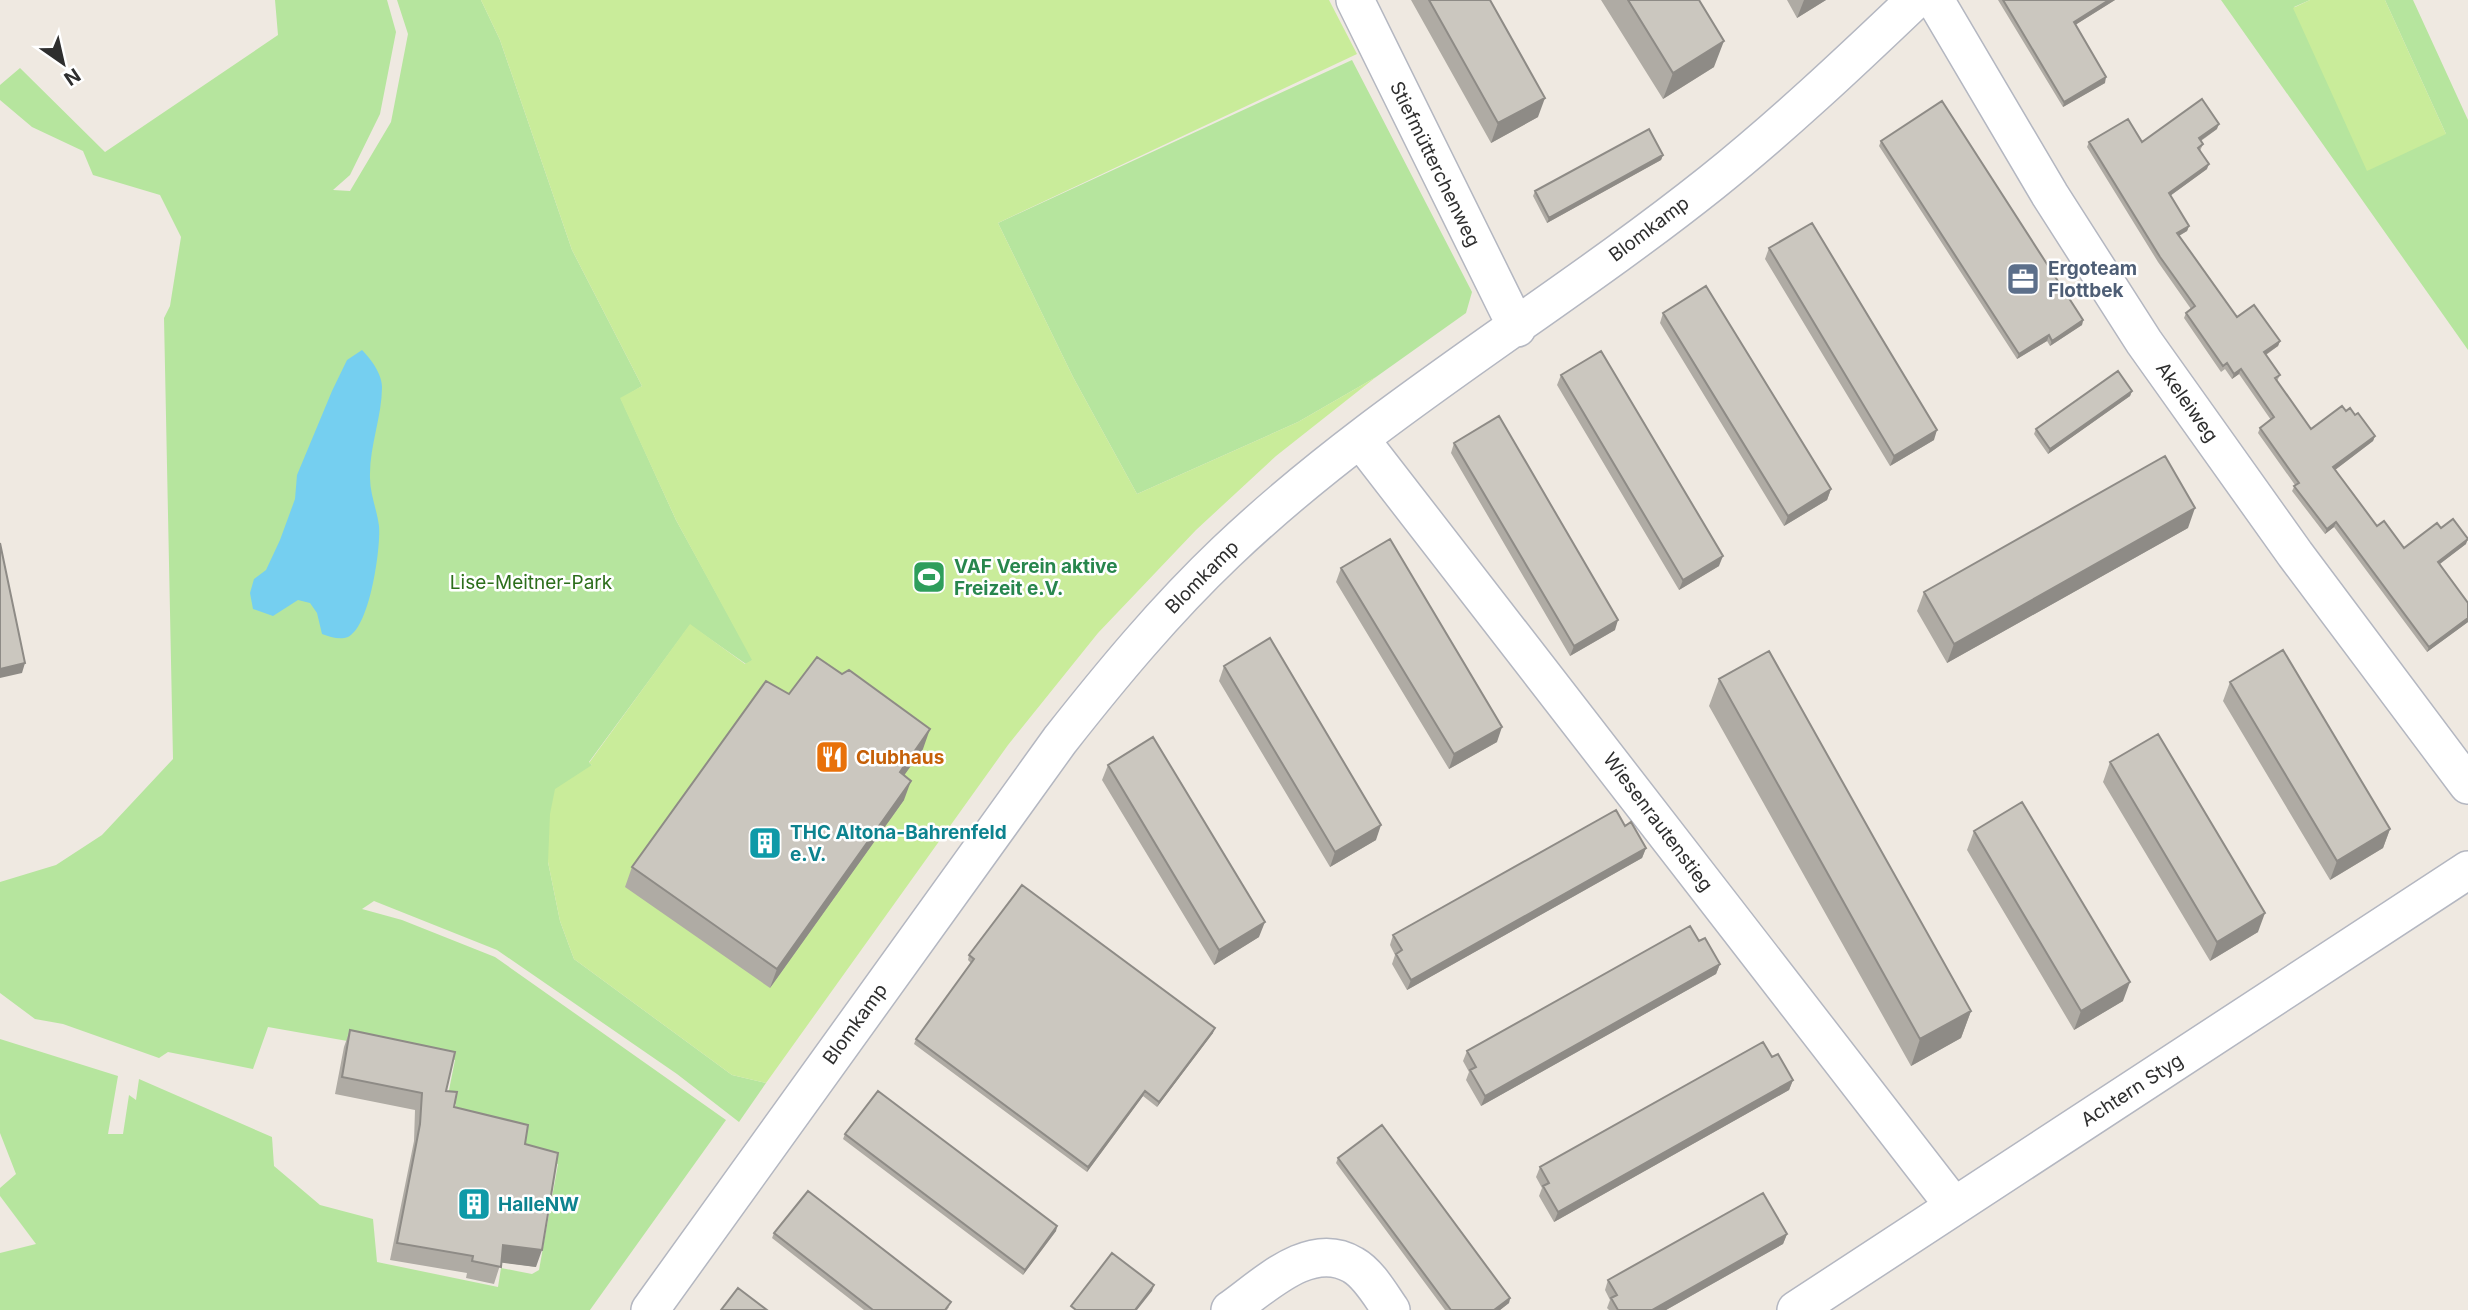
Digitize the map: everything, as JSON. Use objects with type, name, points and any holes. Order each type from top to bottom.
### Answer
[{"type":"street","name":"Stiefmütterchenweg","points":[[1355,0],[1517,327]]},
{"type":"street","name":"Blomkamp","points":[[650,1310],[1052,750],[1123,659],[1227,551],[1360,439],[1711,183],[1768,136],[1915,0]]},
{"type":"street","name":"Akeleiweg","points":[[1935,0],[2050,195],[2144,342],[2295,554],[2468,785]]},
{"type":"street","name":"Wiesenrautenstieg","points":[[1360,439],[1954,1206]]},
{"type":"street","name":"Achtern Styg","points":[[1796,1310],[2468,870]]},
{"type":"street","points":[[1230,1310],[1291,1268],[1313,1258],[1332,1257],[1354,1265],[1391,1310]]},
{"type":"green space","name":"Lise-Meitner-Park","points":[[275,0],[387,0],[396,32],[380,114],[350,175],[333,190],[350,191],[391,122],[408,34],[397,0],[481,0],[500,40],[572,250],[642,386],[621,399],[676,520],[753,660],[746,664],[690,625],[589,762],[592,765],[548,862],[560,921],[574,959],[732,1075],[766,1083],[739,1122],[677,1074],[497,950],[374,901],[362,909],[402,920],[495,957],[726,1120],[590,1310],[0,1310],[0,1253],[36,1244],[0,1196],[0,1188],[16,1174],[0,1133],[0,1039],[118,1076],[108,1134],[123,1134],[129,1095],[136,1100],[139,1079],[272,1137],[274,1166],[320,1205],[373,1219],[377,1262],[498,1287],[501,1268],[532,1274],[539,1270],[558,1164],[525,1155],[526,1137],[490,1130],[451,1138],[456,1104],[447,1100],[455,1060],[268,1027],[253,1069],[168,1052],[159,1058],[63,1024],[35,1019],[0,993],[0,882],[56,865],[102,835],[173,759],[164,318],[170,306],[181,237],[160,195],[93,175],[83,151],[32,127],[0,100],[0,85],[20,68],[105,152],[278,35]]},
{"type":"green space","name":"VAF Verein aktive Freizeit e.V.","points":[[481,0],[1329,0],[1357,54],[998,223],[1073,377],[1137,494],[1298,422],[1376,377],[1276,456],[1196,530],[1098,633],[1008,745],[766,1083],[732,1075],[574,959],[560,921],[548,862],[550,814],[555,789],[592,765],[589,763],[690,624],[745,664],[752,660],[676,520],[620,398],[642,386],[572,250],[500,40]]},
{"type":"green space","points":[[2221,0],[2310,0],[2294,7],[2446,134],[2385,0],[2413,0],[2468,120],[2468,350]]},
{"type":"green space","points":[[2310,0],[2385,0],[2446,134],[2367,171],[2293,8]]},
{"type":"green space","points":[[1352,60],[1472,292],[1466,313],[1376,377],[1298,422],[1137,494],[1073,377],[998,223]]},
{"type":"water","points":[[362,350],[375,367],[382,387],[370,466],[371,490],[379,526],[378,551],[368,603],[362,619],[348,637],[338,638],[322,634],[317,613],[310,603],[298,600],[273,616],[253,609],[250,593],[254,579],[266,570],[280,540],[295,499],[297,475],[332,391],[347,360]]},
{"type":"building","points":[[1429,0],[1490,0],[1545,98],[1498,123]]},
{"type":"building","points":[[1628,0],[1699,0],[1724,41],[1673,73]]},
{"type":"building","points":[[2003,0],[2109,0],[2074,22],[2106,77],[2064,102]]},
{"type":"building","points":[[2202,99],[2219,124],[2199,138],[2203,144],[2198,148],[2209,164],[2169,193],[2189,226],[2177,233],[2237,317],[2254,305],[2280,341],[2264,352],[2280,375],[2275,378],[2311,429],[2342,406],[2346,411],[2350,408],[2355,415],[2358,413],[2375,436],[2333,467],[2377,526],[2384,521],[2404,548],[2437,523],[2441,528],[2453,519],[2468,539],[2438,562],[2468,603],[2468,618],[2429,647],[2336,522],[2327,529],[2294,486],[2299,483],[2260,428],[2274,417],[2241,369],[2234,374],[2227,363],[2223,366],[2186,313],[2195,306],[2160,257],[2089,142],[2128,119],[2142,142]]},
{"type":"building","points":[[1942,101],[2083,320],[2052,341],[2049,335],[2019,354],[1881,141]]},
{"type":"building","points":[[1649,129],[1663,155],[1549,218],[1535,191]]},
{"type":"building","points":[[1812,223],[1937,430],[1894,456],[1769,248]]},
{"type":"building","points":[[1706,286],[1831,489],[1788,516],[1663,313]]},
{"type":"building","points":[[1601,351],[1723,556],[1683,580],[1561,375]]},
{"type":"building","points":[[2118,371],[2132,391],[2050,449],[2036,429]]},
{"type":"building","points":[[1499,416],[1618,620],[1574,646],[1454,443]]},
{"type":"building","points":[[2165,456],[2195,508],[1954,644],[1924,592]]},
{"type":"building","points":[[1390,539],[1502,727],[1454,754],[1341,568]]},
{"type":"building","points":[[0,543],[25,663],[0,669]]},
{"type":"building","points":[[1270,638],[1381,825],[1335,852],[1224,666]]},
{"type":"building","points":[[2283,650],[2390,829],[2337,861],[2230,682]]},
{"type":"building","points":[[1769,651],[1971,1011],[1920,1039],[1719,679]]},
{"type":"building","name":"THC Altona-Bahrenfeld e.V.","points":[[817,657],[842,674],[849,670],[930,729],[900,772],[911,781],[777,969],[632,867],[766,681],[789,694]]},
{"type":"building","points":[[2158,734],[2265,913],[2217,942],[2110,762]]},
{"type":"building","points":[[1153,737],[1265,922],[1219,950],[1108,765]]},
{"type":"building","points":[[2022,802],[2130,982],[2081,1011],[1974,831]]},
{"type":"building","points":[[1616,810],[1625,826],[1631,822],[1646,848],[1411,980],[1396,954],[1402,950],[1393,935]]},
{"type":"building","points":[[1022,885],[1215,1028],[1159,1102],[1145,1091],[1088,1167],[916,1039],[974,959],[969,955]]},
{"type":"building","points":[[1690,926],[1699,941],[1705,938],[1720,964],[1485,1096],[1470,1070],[1476,1067],[1467,1051]]},
{"type":"building","points":[[350,1030],[455,1052],[446,1091],[457,1092],[454,1107],[528,1125],[525,1144],[558,1153],[542,1250],[503,1245],[501,1267],[472,1261],[473,1256],[397,1243],[420,1124],[422,1093],[342,1077]]},
{"type":"building","points":[[1763,1042],[1772,1057],[1778,1054],[1793,1080],[1558,1212],[1543,1186],[1549,1183],[1540,1167]]},
{"type":"building","points":[[878,1091],[1057,1226],[1025,1270],[845,1134]]},
{"type":"building","points":[[1382,1125],[1510,1298],[1494,1310],[1451,1310],[1338,1158]]},
{"type":"building","points":[[808,1191],[951,1302],[945,1310],[873,1310],[774,1233]]},
{"type":"building","points":[[1763,1193],[1787,1234],[1652,1310],[1618,1310],[1611,1298],[1617,1295],[1608,1280]]},
{"type":"building","points":[[1112,1253],[1154,1285],[1135,1310],[1076,1310],[1071,1306]]},
{"type":"building","points":[[738,1288],[767,1310],[721,1310]]},
{"type":"place","name":"Ergoteam Flottbek","points":[[2023,279]]},
{"type":"place","name":"VAF Verein aktive Freizeit e.V.","points":[[929,577]]},
{"type":"place","name":"Clubhaus","points":[[832,757]]},
{"type":"place","name":"THC Altona-Bahrenfeld e.V.","points":[[765,843]]},
{"type":"place","name":"HalleNW","points":[[474,1204]]}]
